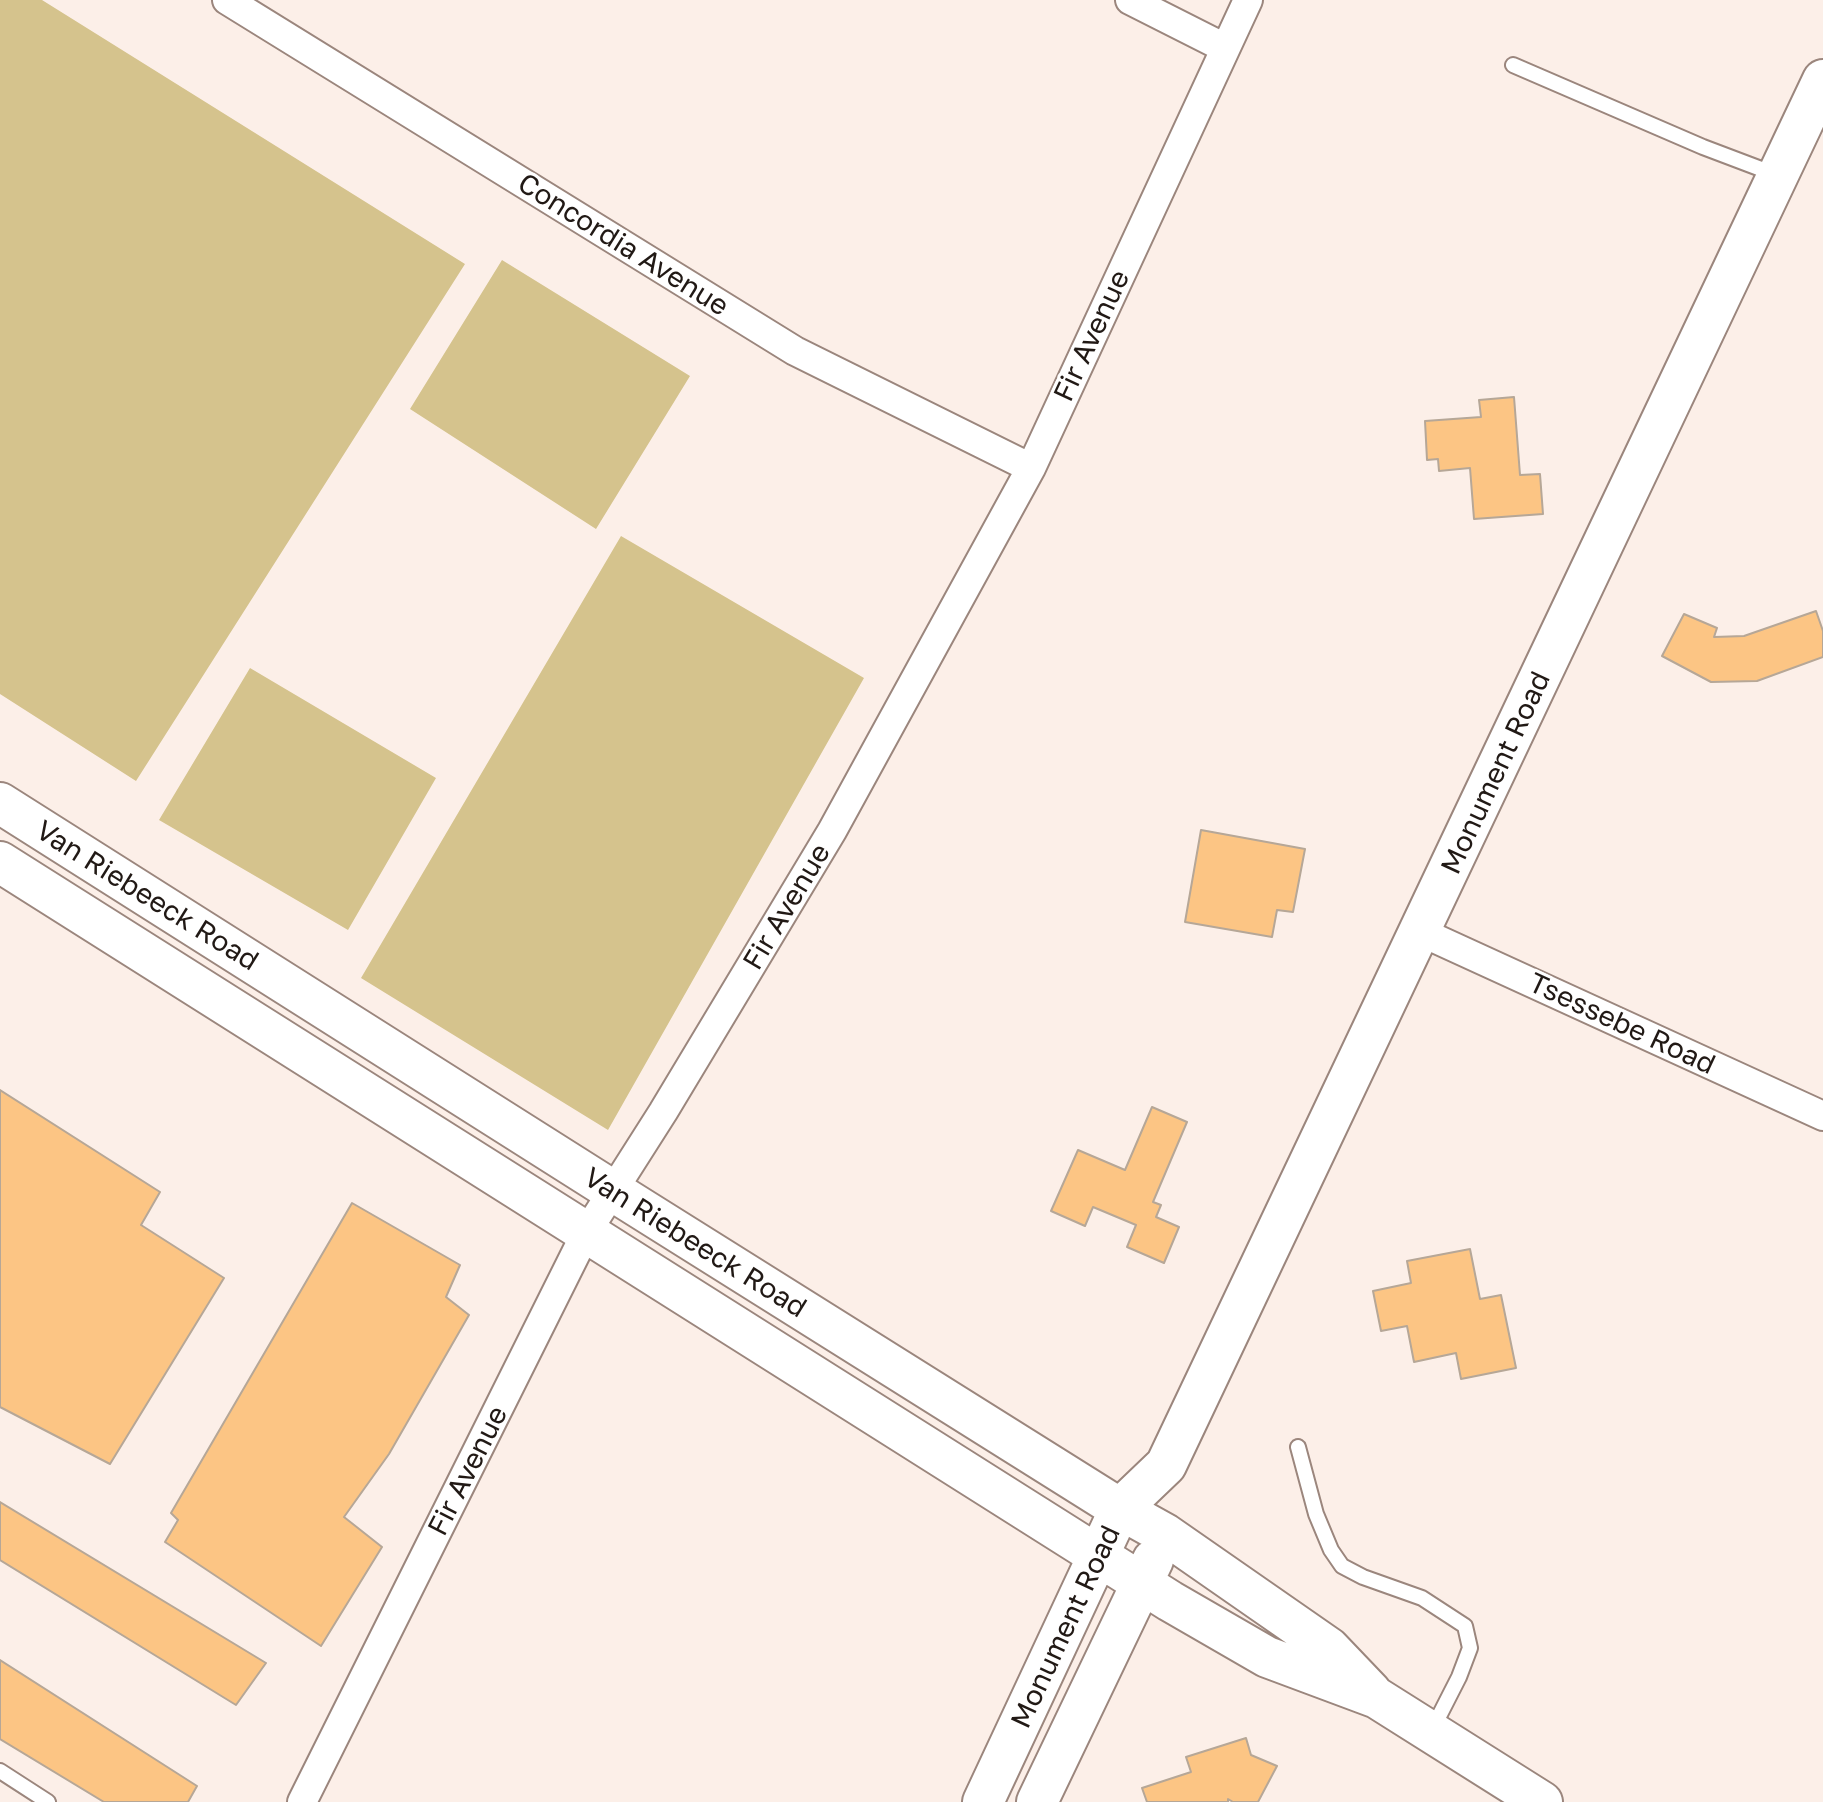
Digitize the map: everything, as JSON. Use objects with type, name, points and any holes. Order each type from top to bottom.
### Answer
[{"type":"street","name":"Concordia Avenue","points":[[227,0],[795,351],[1031,468]]},
{"type":"street","points":[[1130,0],[1225,48]]},
{"type":"street","name":"Fir Avenue","points":[[302,1802],[586,1233],[663,1112],[832,831],[1031,468],[1248,0]]},
{"type":"street","name":"Monument Road","points":[[983,1802],[1120,1509],[1166,1465],[1823,80]]},
{"type":"street","name":"Van Riebeeck Road","points":[[0,803],[613,1191],[1120,1509],[1165,1534],[1329,1648],[1377,1698]]},
{"type":"street","name":"Van Riebeeck Road","points":[[0,862],[1170,1601],[1267,1657],[1377,1698],[1542,1802]]},
{"type":"street","name":"Tsessebe Road","points":[[1421,932],[1823,1116]]},
{"type":"street","name":"Monument Road","points":[[1037,1802],[1165,1534],[1166,1465]]},
{"type":"lane","points":[[1513,65],[1703,147],[1778,175]]},
{"type":"lane","points":[[1298,1447],[1316,1514],[1331,1550],[1342,1566],[1363,1577],[1422,1598],[1465,1626],[1470,1648],[1431,1732]]},
{"type":"lane","points":[[0,1771],[48,1802]]},
{"type":"shaded area","points":[[0,0],[42,0],[465,264],[136,781],[0,694]]},
{"type":"shaded area","points":[[502,260],[690,376],[596,529],[410,409]]},
{"type":"shaded area","points":[[621,536],[864,678],[608,1130],[361,978]]},
{"type":"shaded area","points":[[250,668],[436,778],[348,930],[159,820]]},
{"type":"building","points":[[1514,397],[1520,475],[1540,474],[1543,514],[1474,519],[1470,468],[1439,471],[1438,459],[1427,460],[1425,421],[1481,417],[1479,400]]},
{"type":"building","points":[[1816,611],[1823,631],[1823,657],[1757,681],[1711,682],[1662,656],[1684,614],[1717,628],[1714,637],[1744,636]]},
{"type":"building","points":[[1201,830],[1305,849],[1293,912],[1277,910],[1272,937],[1185,922]]},
{"type":"building","points":[[0,1090],[160,1192],[141,1225],[224,1278],[110,1464],[0,1407]]},
{"type":"building","points":[[1152,1107],[1187,1122],[1153,1202],[1161,1205],[1156,1217],[1179,1227],[1164,1263],[1127,1247],[1136,1225],[1093,1207],[1085,1226],[1051,1211],[1078,1150],[1125,1170]]},
{"type":"building","points":[[352,1203],[460,1265],[446,1297],[469,1315],[389,1454],[344,1517],[382,1547],[321,1646],[165,1542],[178,1520],[171,1513]]},
{"type":"building","points":[[1470,1249],[1480,1299],[1501,1295],[1516,1368],[1461,1379],[1456,1353],[1414,1362],[1407,1326],[1381,1331],[1373,1291],[1411,1283],[1407,1261]]},
{"type":"building","points":[[0,1502],[266,1663],[236,1705],[0,1560]]},
{"type":"building","points":[[0,1660],[197,1786],[188,1802],[104,1802],[0,1739]]},
{"type":"building","points":[[1246,1738],[1251,1755],[1277,1766],[1258,1802],[1233,1802],[1228,1799],[1228,1802],[1147,1802],[1142,1788],[1191,1772],[1186,1757]]}]
